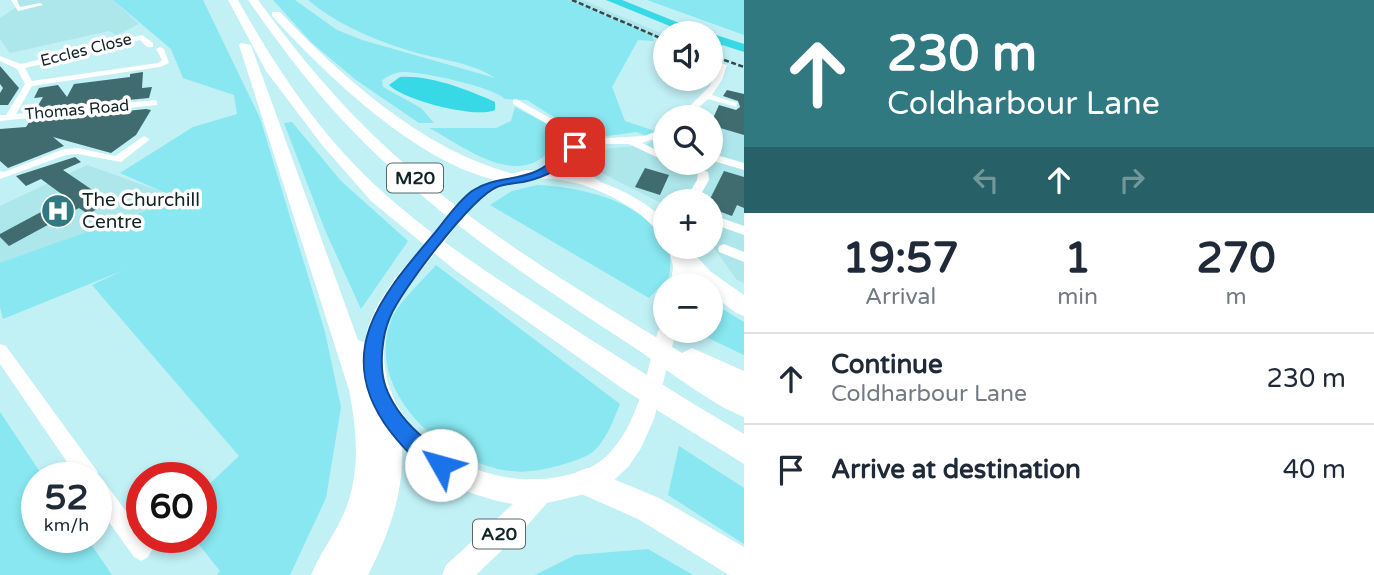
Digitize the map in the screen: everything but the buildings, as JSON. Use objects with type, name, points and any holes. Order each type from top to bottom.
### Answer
[{"type":"highway","name":"M20","points":[[231,0],[318,262],[340,316],[375,382]]},
{"type":"highway","name":"M20","points":[[231,0],[270,68],[327,142],[377,197],[463,266],[635,383],[744,450]]},
{"type":"highway","name":"M20","points":[[255,0],[276,15],[329,69],[390,116],[460,161],[486,174],[511,178]]},
{"type":"highway","name":"M20","points":[[255,0],[272,31],[322,93],[446,207],[611,320],[744,405]]},
{"type":"highway","points":[[688,259],[704,277],[744,307]]},
{"type":"highway","name":"M20","points":[[327,575],[350,538],[365,497],[370,464],[369,433],[340,316]]},
{"type":"highway","name":"M20","points":[[611,320],[744,383]]},
{"type":"highway","points":[[587,482],[623,494],[651,508],[744,566]]},
{"type":"main road","points":[[653,219],[632,201],[597,184],[539,175],[511,178],[493,184],[474,196],[398,288],[380,319],[373,356],[375,382],[387,410],[409,439],[429,457],[453,473],[481,485],[511,491],[540,492],[587,482],[607,470],[622,455],[640,423],[663,343]]},
{"type":"main road","points":[[354,575],[376,533],[388,498],[392,467],[387,410]]},
{"type":"main road","name":"A20","points":[[456,575],[516,519],[540,492]]},
{"type":"street","points":[[14,0],[18,9],[40,5]]},
{"type":"street","name":"Eccles Close","points":[[20,67],[142,37],[149,45]]},
{"type":"street","points":[[5,118],[29,84],[152,70],[166,61],[160,49]]},
{"type":"street","points":[[1,60],[20,67],[29,84]]},
{"type":"street","points":[[723,65],[723,75]]},
{"type":"street","points":[[697,105],[710,91]]},
{"type":"street","points":[[706,96],[734,105]]},
{"type":"street","points":[[516,102],[587,143]]},
{"type":"street","name":"Thomas Road","points":[[5,118],[154,103]]},
{"type":"street","points":[[1,175],[64,152],[78,151],[122,161],[144,139]]},
{"type":"street","points":[[539,175],[556,165],[568,153],[587,143],[653,140]]},
{"type":"street","points":[[633,142],[653,152]]},
{"type":"street","points":[[568,153],[580,172],[597,184]]},
{"type":"street","points":[[723,160],[744,167]]},
{"type":"street","points":[[723,223],[744,231]]},
{"type":"street","points":[[724,249],[744,257]]},
{"type":"street","points":[[0,351],[79,462]]},
{"type":"street","points":[[112,509],[126,529]]},
{"type":"shaded area","points":[[16,0],[113,0],[139,24],[116,35],[109,31],[10,53],[0,39],[0,18],[18,6]]},
{"type":"shaded area","points":[[113,0],[203,0],[260,118],[325,332],[341,407],[326,498],[290,575],[217,575],[220,571],[206,553],[217,553],[217,477],[239,456],[92,285],[124,270],[3,319],[0,307],[0,263],[179,199],[120,173],[193,127],[237,114],[234,95],[183,78],[171,49]]},
{"type":"shaded area","points":[[273,0],[295,0],[337,30],[362,40],[495,78],[474,68],[391,45],[366,35],[341,23],[308,0],[568,0],[652,36],[653,41],[638,40],[612,87],[625,121],[653,130],[653,136],[636,132],[607,136],[579,133],[527,100],[505,99],[487,90],[440,77],[403,72],[382,80],[383,87],[421,108],[434,123],[419,123],[356,80],[312,43]]},
{"type":"shaded area","points":[[566,0],[583,0],[653,30],[653,37]]},
{"type":"shaded area","points":[[647,0],[744,0],[744,35],[723,27],[723,21],[705,21]]},
{"type":"shaded area","points":[[400,77],[424,78],[461,88],[495,102],[495,110],[472,112],[424,102],[389,85]]},
{"type":"shaded area","points":[[515,107],[568,135],[537,161],[520,166],[493,162],[429,128],[496,128],[511,121]]},
{"type":"shaded area","points":[[723,121],[744,127],[744,283],[737,280],[722,259],[723,189],[653,189],[653,199],[588,166],[587,157],[594,150],[645,145],[653,141],[653,175],[723,175]]},
{"type":"shaded area","points":[[292,122],[341,181],[408,241],[361,309],[325,230],[284,123]]},
{"type":"shaded area","points":[[87,165],[180,198],[0,264],[0,206]]},
{"type":"shaded area","points":[[537,185],[556,186],[616,201],[653,226],[653,259],[670,259],[669,273],[653,273],[653,294],[649,298],[490,205],[512,191]]},
{"type":"shaded area","points":[[436,265],[620,404],[607,434],[595,450],[561,465],[526,471],[503,470],[479,463],[455,451],[413,416],[398,394],[388,370],[386,344],[395,312]]},
{"type":"shaded area","points":[[723,309],[744,322],[744,355],[719,343],[723,343]]},
{"type":"shaded area","points":[[0,412],[33,462],[21,462],[21,553],[97,553],[112,575],[0,575]]},
{"type":"shaded area","points":[[679,446],[744,488],[744,544],[668,495]]},
{"type":"shaded area","points":[[648,549],[693,575],[535,575],[575,555]]},
{"type":"waterway","points":[[612,0],[667,21]]},
{"type":"waterway","points":[[723,41],[744,48]]},
{"type":"railway","points":[[572,0],[653,35]]},
{"type":"railway","points":[[723,60],[744,67]]},
{"type":"place","name":"The Churchill Centre","points":[[58,211]]},
{"type":"route","points":[[441,465],[409,439],[387,410],[375,382],[373,356],[380,319],[398,288],[474,196],[493,184],[511,178],[539,175],[556,165],[575,147]]}]
